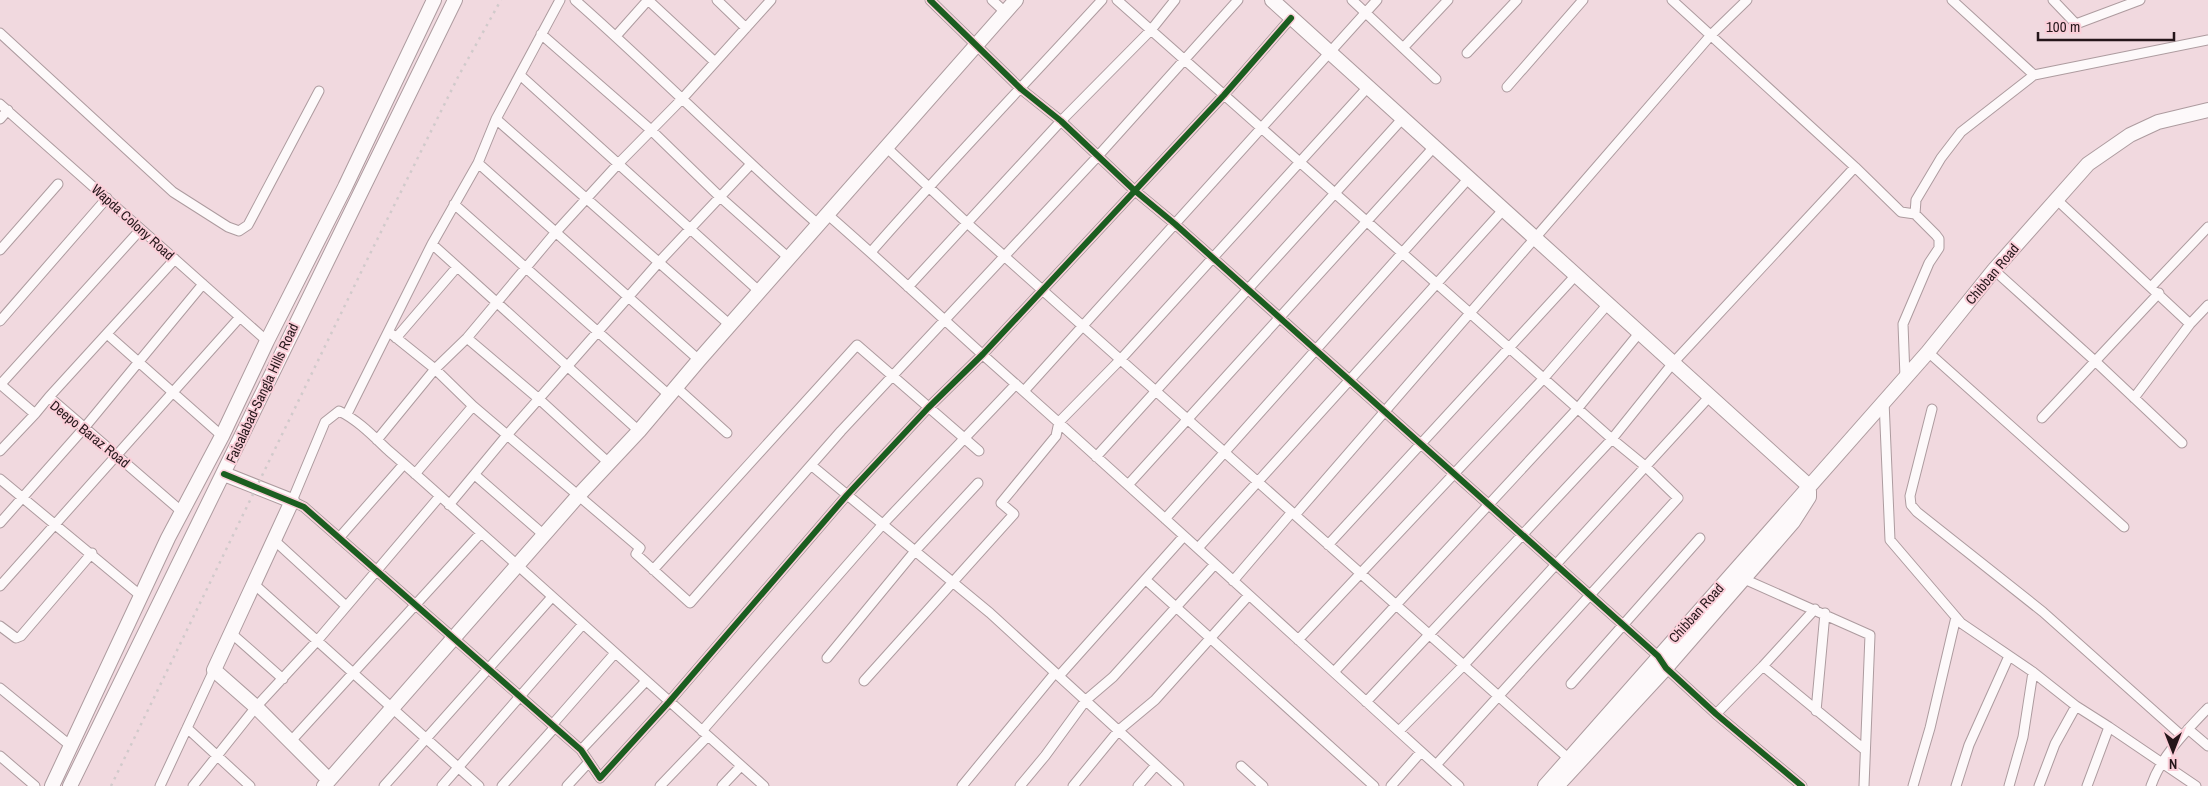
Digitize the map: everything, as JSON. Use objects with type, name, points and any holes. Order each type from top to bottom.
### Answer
[{"type":"street","name":"Faisalabad-Sangla Hills Road","points":[[52,786],[72,747],[181,511],[222,436],[434,0]]},
{"type":"street","name":"Faisalabad-Sangla Hills Road","points":[[70,786],[455,0]]},
{"type":"street","points":[[347,414],[392,335],[432,244],[478,162],[496,119],[560,0]]},
{"type":"street","points":[[575,0],[616,36],[751,164],[823,220],[871,252],[908,288],[1024,390],[1459,786]]},
{"type":"street","points":[[616,36],[648,0],[716,62]]},
{"type":"street","points":[[717,0],[746,28]]},
{"type":"street","points":[[377,440],[435,369],[467,338],[497,303],[554,233],[682,99],[771,0]]},
{"type":"street","points":[[930,0],[1021,89],[1061,121],[1134,190],[1280,317],[1624,625],[1716,714],[1802,786]]},
{"type":"street","points":[[992,0],[1005,12]]},
{"type":"street","points":[[214,670],[291,741],[329,784],[453,638],[578,496],[610,464],[699,360],[790,259],[1016,0]]},
{"type":"street","points":[[871,252],[928,186],[1021,89],[1102,0]]},
{"type":"street","points":[[1117,0],[1612,439],[1645,466],[1678,498],[1436,765]]},
{"type":"street","points":[[908,288],[1061,121],[1150,30],[1175,0]]},
{"type":"street","points":[[392,335],[435,369],[473,406],[640,548],[636,554],[690,603],[811,465],[1098,156],[1238,0]]},
{"type":"street","points":[[1272,0],[1809,486]]},
{"type":"street","points":[[1352,0],[1436,79]]},
{"type":"street","points":[[1024,390],[1377,0]]},
{"type":"street","points":[[1403,48],[1448,0]]},
{"type":"street","points":[[1467,53],[1517,0]]},
{"type":"street","points":[[1507,87],[1583,0]]},
{"type":"street","points":[[1672,0],[1855,167],[1901,212],[1915,214],[1936,235],[1940,243],[1938,252],[1929,263],[1903,324],[1905,377]]},
{"type":"street","points":[[1234,581],[1471,314],[1711,35],[1747,0]]},
{"type":"street","points":[[1952,0],[2034,75]]},
{"type":"street","points":[[2053,0],[2076,24],[2140,0]]},
{"type":"street","points":[[224,474],[304,507],[581,750],[600,778],[669,702],[847,495],[928,408],[983,354],[1224,95],[1291,18]]},
{"type":"street","points":[[0,33],[174,192],[228,227],[239,231],[248,225],[319,91]]},
{"type":"street","points":[[541,34],[651,130],[719,196],[790,259]]},
{"type":"street","points":[[1915,214],[1916,200],[1941,158],[1961,132],[2034,75],[2208,40]]},
{"type":"street","points":[[520,75],[760,292]]},
{"type":"street","points":[[864,681],[1014,514],[1001,503],[1056,436],[1059,422],[1121,359],[1368,88]]},
{"type":"street","name":"Wapda Colony Road","points":[[0,104],[267,341]]},
{"type":"street","points":[[0,119],[8,110]]},
{"type":"street","name":"Chibban Road","points":[[1557,786],[1809,486],[1928,352],[1994,270],[2088,164],[2130,135],[2158,122],[2208,110]]},
{"type":"street","points":[[1096,456],[1403,118]]},
{"type":"street","points":[[496,119],[730,325]]},
{"type":"street","points":[[1128,485],[1434,146]]},
{"type":"street","points":[[886,147],[967,223],[1043,288],[1429,636],[1568,758]]},
{"type":"street","points":[[478,162],[554,233],[699,360]]},
{"type":"street","points":[[449,505],[475,476],[507,435],[689,228],[751,164]]},
{"type":"street","points":[[1366,702],[1612,439],[1673,363],[1855,167]]},
{"type":"street","points":[[1165,519],[1469,178]]},
{"type":"street","points":[[0,250],[58,184]]},
{"type":"street","points":[[0,321],[107,198]]},
{"type":"street","points":[[2056,199],[2190,324]]},
{"type":"street","points":[[454,204],[598,332],[727,433]]},
{"type":"street","points":[[1198,548],[1504,210]]},
{"type":"street","points":[[2042,418],[2095,360],[2208,227]]},
{"type":"street","points":[[0,385],[141,229]]},
{"type":"street","points":[[432,244],[639,431]]},
{"type":"street","points":[[49,397],[175,259]]},
{"type":"street","points":[[392,335],[457,267]]},
{"type":"street","points":[[1994,270],[2095,360],[2182,443]]},
{"type":"street","points":[[1328,545],[1576,275]]},
{"type":"street","points":[[0,523],[85,427],[203,284]]},
{"type":"street","points":[[287,304],[302,310]]},
{"type":"street","points":[[1298,640],[1544,378],[1608,304]]},
{"type":"street","points":[[2134,398],[2190,324],[2208,304]]},
{"type":"street","points":[[0,586],[240,317]]},
{"type":"street","points":[[1334,672],[1578,408],[1640,332]]},
{"type":"street","points":[[107,334],[174,391],[222,436]]},
{"type":"street","points":[[467,338],[540,399],[610,464]]},
{"type":"street","points":[[653,570],[857,345],[979,451]]},
{"type":"street","points":[[1928,352],[2124,527]]},
{"type":"street","points":[[660,786],[883,524],[1016,384]]},
{"type":"street","name":"Deepo Baraz Road","points":[[0,385],[35,414],[49,397],[181,511]]},
{"type":"street","points":[[1399,731],[1463,666],[1710,396]]},
{"type":"street","points":[[1884,401],[1890,540],[1961,623],[2033,672],[2076,706],[2196,786]]},
{"type":"street","points":[[415,474],[473,406]]},
{"type":"street","points":[[160,786],[292,501],[324,422],[340,410],[377,440],[764,786]]},
{"type":"street","points":[[1932,410],[1910,496],[1911,505],[1917,512],[2043,612],[2185,732],[2208,746]]},
{"type":"street","points":[[0,451],[35,414]]},
{"type":"street","points":[[339,538],[404,464]]},
{"type":"street","points":[[811,465],[990,614],[1179,786]]},
{"type":"street","points":[[475,476],[544,535]]},
{"type":"street","points":[[0,479],[92,553],[141,596]]},
{"type":"street","points":[[827,658],[915,551],[978,482]]},
{"type":"street","name":"Chibban Road","points":[[1544,786],[1568,758],[1744,579],[1793,522],[1809,497],[1809,486]]},
{"type":"street","points":[[193,786],[256,707],[317,641],[440,496]]},
{"type":"street","points":[[291,741],[481,533]]},
{"type":"street","points":[[962,786],[1057,675],[1146,580],[1184,536]]},
{"type":"street","points":[[168,538],[188,547]]},
{"type":"street","points":[[1571,684],[1700,538]]},
{"type":"street","points":[[274,540],[346,606]]},
{"type":"street","points":[[0,626],[16,638],[21,636],[92,553]]},
{"type":"street","points":[[1020,786],[1045,756],[1086,700],[1112,677],[1177,608],[1215,564]]},
{"type":"street","points":[[1744,579],[1825,613],[1870,635],[1864,786]]},
{"type":"street","points":[[1146,580],[1374,786]]},
{"type":"street","points":[[254,584],[479,786]]},
{"type":"street","points":[[1073,786],[1119,730],[1156,700],[1248,595]]},
{"type":"street","points":[[384,786],[552,597]]},
{"type":"street","points":[[1716,714],[1815,609]]},
{"type":"street","points":[[1816,710],[1825,613]]},
{"type":"street","points":[[1913,786],[1930,728],[1956,617]]},
{"type":"street","points":[[442,786],[583,624]]},
{"type":"street","points":[[231,633],[283,679]]},
{"type":"street","points":[[502,786],[615,653]]},
{"type":"street","points":[[1956,786],[1969,745],[2009,656]]},
{"type":"street","points":[[1763,666],[1866,750]]},
{"type":"street","points":[[2009,786],[2023,737],[2033,672]]},
{"type":"street","points":[[581,750],[646,681]]},
{"type":"street","points":[[0,688],[72,747]]},
{"type":"street","points":[[2039,786],[2055,744],[2076,706]]},
{"type":"street","points":[[2150,786],[2163,763],[2185,732],[2208,708]]},
{"type":"street","points":[[2088,786],[2109,727]]},
{"type":"street","points":[[187,728],[250,786]]},
{"type":"street","points":[[1390,786],[1422,752]]},
{"type":"street","points":[[0,756],[35,786]]},
{"type":"street","points":[[567,786],[589,762]]},
{"type":"street","points":[[1138,786],[1156,765]]},
{"type":"street","points":[[722,786],[741,766]]},
{"type":"street","points":[[1241,766],[1264,786]]},
{"type":"railway","points":[[111,786],[366,262],[459,75],[501,0]]},
{"type":"cycle path","points":[[930,0],[1021,89],[1061,121],[1134,190],[1175,224],[1658,656],[1666,668],[1716,714],[1802,786]]},
{"type":"cycle path","points":[[224,474],[304,507],[581,750],[600,778],[669,702],[847,495],[928,408],[983,354],[1224,95],[1291,18]]}]
